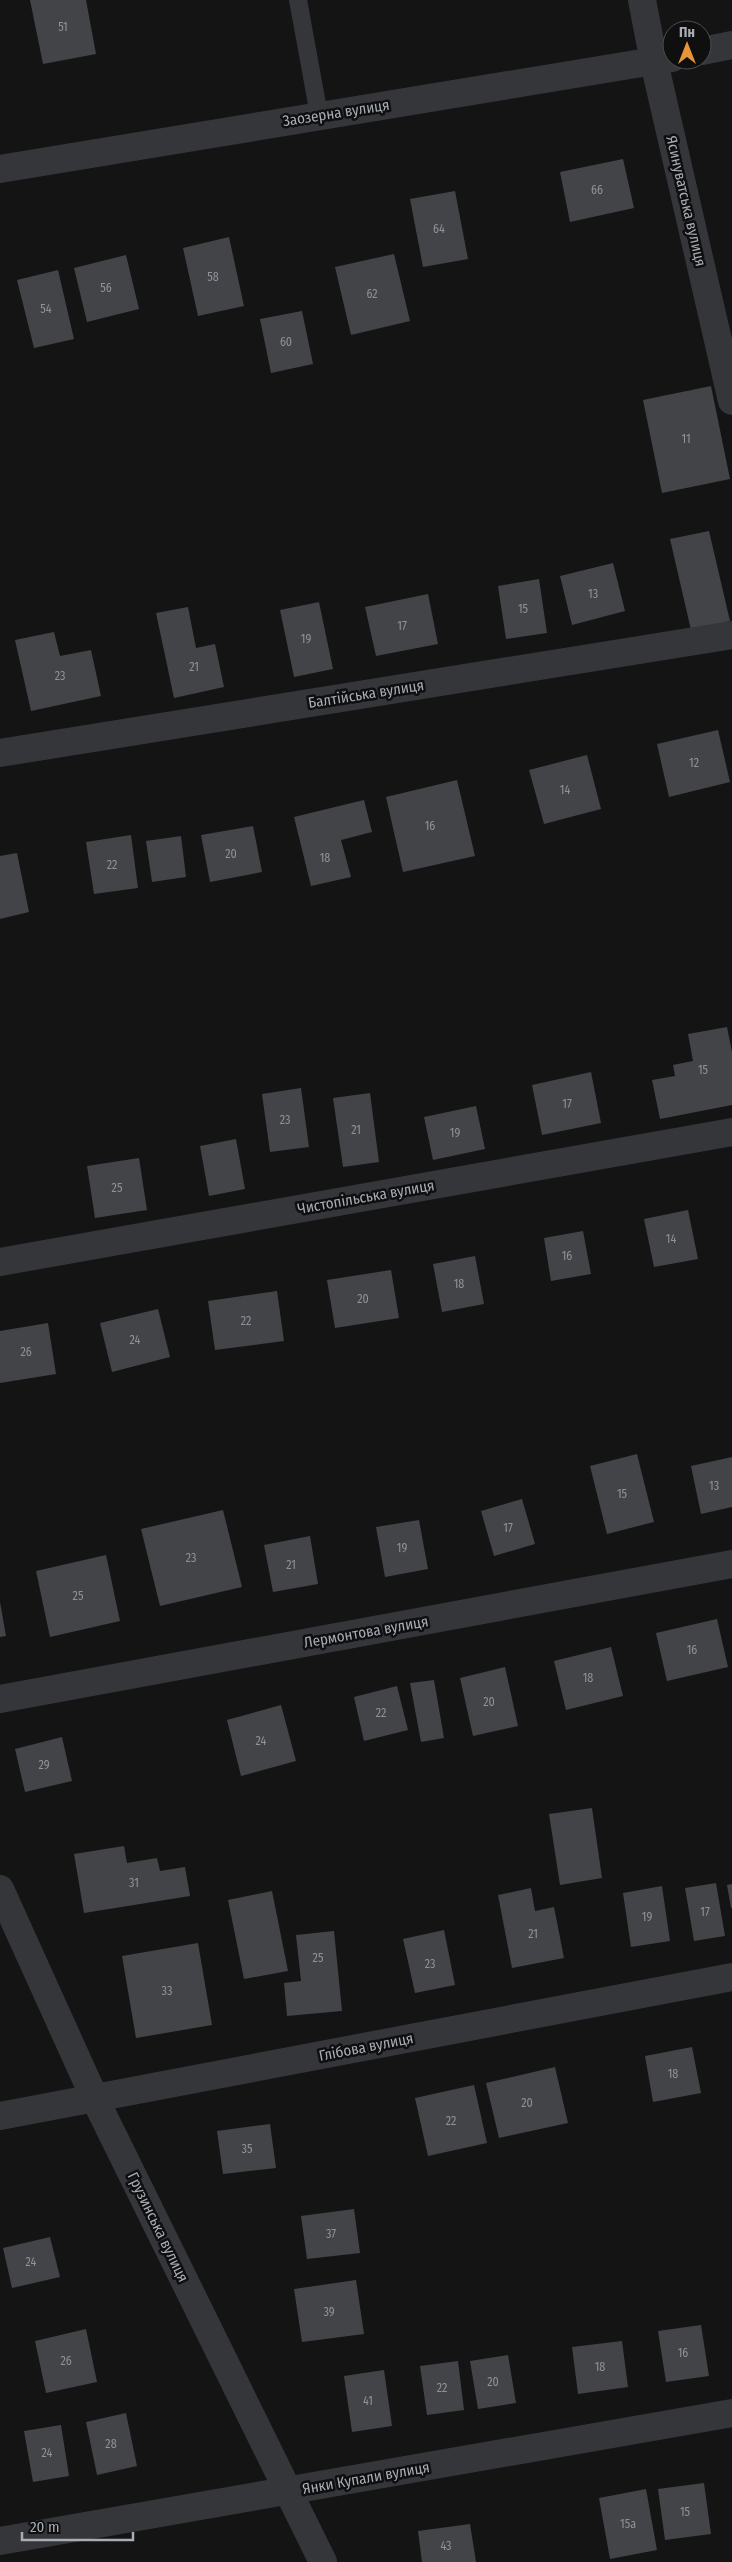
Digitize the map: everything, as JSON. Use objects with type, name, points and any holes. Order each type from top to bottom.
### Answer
[{"type":"street","name":"Ясинуватська вулиця","points":[[642,0],[662,57]]},
{"type":"street","points":[[712,49],[732,45]]},
{"type":"street","name":"Заозерна вулиця","points":[[0,169],[662,60]]},
{"type":"street","name":"Ясинуватська вулиця","points":[[665,70],[732,401]]},
{"type":"street","name":"Балтійська вулиця","points":[[0,753],[732,635]]},
{"type":"street","name":"Чистопільська вулиця","points":[[0,1262],[732,1132]]},
{"type":"street","name":"Лермонтова вулиця","points":[[0,1699],[732,1564]]},
{"type":"street","name":"Грузинська вулиця","points":[[0,1889],[95,2099],[289,2491],[322,2562]]},
{"type":"street","name":"Глібова вулиця","points":[[0,2116],[732,1977]]},
{"type":"street","name":"Янки Купали вулиця","points":[[0,2540],[732,2413]]},
{"type":"lane","points":[[298,0],[319,116]]},
{"type":"building","points":[[30,0],[86,0],[96,54],[43,64]]},
{"type":"building","points":[[623,159],[634,208],[570,222],[560,172]]},
{"type":"building","points":[[455,191],[468,259],[423,267],[410,199]]},
{"type":"building","points":[[229,237],[244,306],[198,316],[183,248]]},
{"type":"building","points":[[394,254],[410,321],[351,335],[335,267]]},
{"type":"building","points":[[126,255],[139,309],[87,322],[74,268]]},
{"type":"building","points":[[58,270],[74,339],[34,348],[17,280]]},
{"type":"building","points":[[302,311],[313,364],[271,373],[260,319]]},
{"type":"building","points":[[711,386],[730,479],[662,493],[643,400]]},
{"type":"building","points":[[709,531],[730,621],[691,630],[670,539]]},
{"type":"building","points":[[613,563],[625,611],[572,625],[560,576]]},
{"type":"building","points":[[539,579],[547,633],[506,639],[498,586]]},
{"type":"building","points":[[428,594],[438,644],[376,656],[365,607]]},
{"type":"building","points":[[319,602],[333,669],[294,677],[280,610]]},
{"type":"building","points":[[188,607],[196,648],[215,644],[224,687],[174,698],[156,613]]},
{"type":"building","points":[[54,632],[60,656],[91,650],[101,696],[31,711],[15,640]]},
{"type":"building","points":[[718,730],[730,782],[669,797],[657,744]]},
{"type":"building","points":[[587,755],[601,809],[544,824],[529,770]]},
{"type":"building","points":[[457,780],[475,856],[403,872],[386,797]]},
{"type":"building","points":[[364,800],[372,832],[341,840],[351,877],[311,886],[294,817]]},
{"type":"building","points":[[253,826],[262,872],[210,882],[201,835]]},
{"type":"building","points":[[131,835],[138,888],[94,894],[86,842]]},
{"type":"building","points":[[181,836],[186,877],[152,882],[146,841]]},
{"type":"building","points":[[17,853],[29,912],[0,919],[0,856]]},
{"type":"building","points":[[727,1027],[732,1052],[732,1105],[660,1119],[652,1080],[675,1076],[673,1065],[693,1061],[688,1034]]},
{"type":"building","points":[[591,1072],[601,1123],[542,1135],[532,1085]]},
{"type":"building","points":[[301,1088],[309,1147],[270,1152],[262,1094]]},
{"type":"building","points":[[370,1093],[379,1162],[343,1167],[333,1098]]},
{"type":"building","points":[[476,1106],[485,1149],[433,1160],[424,1117]]},
{"type":"building","points":[[236,1139],[245,1189],[209,1196],[200,1146]]},
{"type":"building","points":[[139,1158],[147,1210],[95,1218],[87,1166]]},
{"type":"building","points":[[688,1210],[698,1259],[654,1267],[644,1219]]},
{"type":"building","points":[[583,1231],[591,1274],[551,1281],[544,1238]]},
{"type":"building","points":[[475,1256],[484,1304],[442,1312],[433,1264]]},
{"type":"building","points":[[391,1270],[399,1318],[335,1328],[327,1280]]},
{"type":"building","points":[[277,1291],[284,1341],[215,1350],[208,1301]]},
{"type":"building","points":[[158,1309],[170,1357],[112,1372],[100,1323]]},
{"type":"building","points":[[48,1323],[56,1374],[0,1383],[0,1331]]},
{"type":"building","points":[[637,1454],[654,1522],[607,1534],[590,1466]]},
{"type":"building","points":[[732,1457],[732,1507],[701,1514],[691,1466]]},
{"type":"building","points":[[522,1499],[535,1544],[494,1556],[481,1511]]},
{"type":"building","points":[[223,1510],[242,1587],[160,1606],[141,1529]]},
{"type":"building","points":[[419,1520],[428,1569],[385,1577],[376,1527]]},
{"type":"building","points":[[310,1536],[318,1584],[273,1592],[264,1545]]},
{"type":"building","points":[[106,1555],[120,1621],[50,1637],[36,1571]]},
{"type":"building","points":[[0,1602],[6,1636],[0,1637]]},
{"type":"building","points":[[717,1619],[728,1667],[667,1681],[656,1633]]},
{"type":"building","points":[[611,1647],[623,1696],[566,1710],[554,1661]]},
{"type":"building","points":[[505,1667],[518,1726],[473,1736],[460,1678]]},
{"type":"building","points":[[434,1680],[444,1738],[421,1742],[410,1683]]},
{"type":"building","points":[[397,1686],[408,1730],[364,1741],[354,1697]]},
{"type":"building","points":[[281,1705],[296,1761],[241,1776],[227,1720]]},
{"type":"building","points":[[62,1737],[72,1781],[25,1792],[15,1749]]},
{"type":"building","points":[[592,1808],[602,1878],[560,1885],[549,1814]]},
{"type":"building","points":[[124,1846],[127,1863],[157,1858],[160,1871],[185,1867],[190,1896],[84,1913],[74,1854]]},
{"type":"building","points":[[716,1883],[725,1936],[694,1941],[685,1888]]},
{"type":"building","points":[[732,1884],[732,1908],[731,1908],[727,1885]]},
{"type":"building","points":[[662,1886],[670,1941],[631,1947],[623,1893]]},
{"type":"building","points":[[531,1888],[535,1911],[554,1907],[564,1958],[512,1968],[498,1895]]},
{"type":"building","points":[[272,1891],[288,1971],[244,1979],[228,1900]]},
{"type":"building","points":[[444,1930],[455,1985],[415,1993],[403,1939]]},
{"type":"building","points":[[334,1931],[342,2011],[287,2016],[284,1983],[301,1981],[296,1935]]},
{"type":"building","points":[[198,1943],[212,2025],[136,2038],[122,1956]]},
{"type":"building","points":[[692,2047],[701,2093],[653,2102],[645,2056]]},
{"type":"building","points":[[555,2067],[568,2123],[499,2138],[486,2083]]},
{"type":"building","points":[[474,2085],[487,2143],[428,2156],[415,2098]]},
{"type":"building","points":[[270,2124],[276,2168],[223,2174],[217,2131]]},
{"type":"building","points":[[354,2209],[360,2253],[307,2259],[301,2216]]},
{"type":"building","points":[[50,2237],[60,2277],[12,2288],[3,2248]]},
{"type":"building","points":[[356,2280],[364,2334],[302,2342],[294,2289]]},
{"type":"building","points":[[701,2325],[709,2376],[666,2382],[658,2331]]},
{"type":"building","points":[[86,2329],[97,2382],[46,2393],[35,2341]]},
{"type":"building","points":[[622,2341],[628,2387],[578,2394],[572,2347]]},
{"type":"building","points":[[508,2355],[516,2403],[478,2409],[470,2361]]},
{"type":"building","points":[[458,2361],[464,2410],[427,2415],[420,2366]]},
{"type":"building","points":[[384,2370],[392,2426],[352,2432],[344,2376]]},
{"type":"building","points":[[126,2413],[137,2466],[97,2475],[86,2422]]},
{"type":"building","points":[[61,2425],[69,2476],[33,2482],[24,2431]]},
{"type":"building","points":[[704,2483],[711,2534],[665,2540],[658,2489]]},
{"type":"building","points":[[646,2489],[657,2550],[610,2559],[599,2498]]},
{"type":"building","points":[[470,2524],[476,2562],[422,2562],[418,2531]]}]
